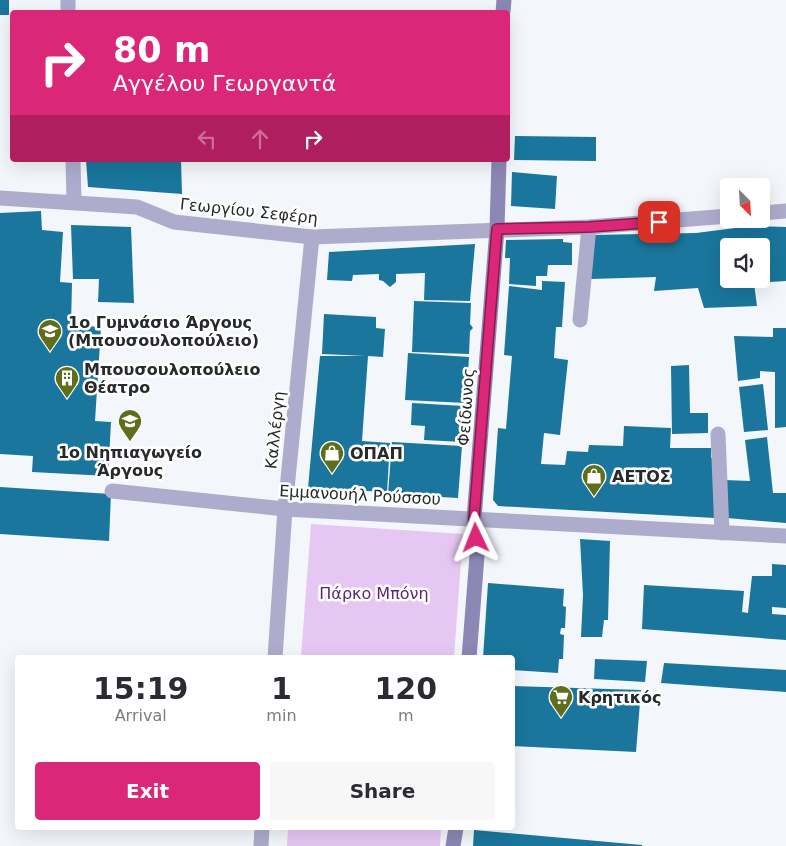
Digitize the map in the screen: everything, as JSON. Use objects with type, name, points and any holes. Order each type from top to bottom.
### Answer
[{"type":"main road","name":"Φείδωνος","points":[[469,655],[477,556],[474,519],[497,229],[499,162]]},
{"type":"main road","points":[[454,846],[456,830]]},
{"type":"street","points":[[73,162],[74,201]]},
{"type":"street","name":"Γεωργίου Σεφέρη","points":[[0,198],[74,201],[137,207],[174,222],[312,237],[589,227],[720,217]]},
{"type":"street","points":[[770,212],[786,211]]},
{"type":"street","points":[[580,320],[589,227]]},
{"type":"street","name":"Καλλέργη","points":[[275,655],[285,509],[312,237]]},
{"type":"street","points":[[718,434],[722,533]]},
{"type":"street","name":"Εμμανουήλ Ρούσσου","points":[[112,490],[285,509],[786,536]]},
{"type":"street","points":[[260,846],[262,830]]},
{"type":"green space","name":"Πάρκο Μπόνη","points":[[311,524],[463,534],[454,655],[301,655]]},
{"type":"green space","points":[[288,830],[441,830],[440,846],[287,846]]},
{"type":"building","points":[[0,0],[9,0],[9,15],[0,15]]},
{"type":"building","points":[[515,136],[596,137],[596,161],[514,160]]},
{"type":"building","points":[[86,162],[181,162],[182,194],[88,187]]},
{"type":"building","points":[[512,172],[557,176],[555,209],[511,206]]},
{"type":"building","name":"1ο Γυμνάσιο Άργους (Μπουσουλοπούλειο)","points":[[41,211],[42,230],[63,232],[60,282],[72,283],[71,325],[101,327],[95,421],[111,422],[108,476],[32,472],[33,456],[0,454],[0,213]]},
{"type":"building","points":[[71,225],[131,227],[134,303],[98,302],[99,279],[73,279]]},
{"type":"building","points":[[786,227],[786,281],[770,282],[770,238],[720,238],[720,288],[755,288],[757,306],[704,308],[698,288],[654,291],[656,277],[591,279],[591,235],[696,233],[735,228]]},
{"type":"building","points":[[563,239],[563,242],[572,243],[572,265],[548,265],[547,276],[536,276],[536,286],[509,284],[510,258],[505,258],[506,240]]},
{"type":"building","points":[[475,244],[470,301],[424,300],[425,273],[396,274],[396,282],[390,287],[379,280],[379,274],[353,275],[352,281],[327,280],[329,252]]},
{"type":"building","points":[[542,281],[565,282],[562,327],[556,327],[554,358],[568,360],[560,435],[544,433],[541,464],[565,465],[567,451],[588,452],[589,445],[623,446],[624,426],[671,428],[670,448],[711,448],[711,458],[714,458],[715,518],[498,506],[493,500],[498,428],[506,429],[512,356],[504,355],[509,286],[542,290]]},
{"type":"building","points":[[414,301],[471,303],[470,324],[473,328],[470,331],[469,354],[412,352]]},
{"type":"building","points":[[324,314],[376,317],[376,328],[385,329],[383,357],[368,356],[362,441],[390,443],[387,492],[308,488],[320,356],[365,356],[322,354]]},
{"type":"building","points":[[773,328],[786,328],[786,427],[775,428],[775,372],[760,371],[760,378],[738,381],[734,336],[773,337]]},
{"type":"building","points":[[408,353],[469,357],[466,403],[405,400]]},
{"type":"building","points":[[689,365],[690,413],[708,413],[708,433],[672,434],[671,366]]},
{"type":"building","points":[[763,384],[768,430],[744,432],[739,387]]},
{"type":"building","points":[[412,403],[464,406],[462,442],[424,440],[425,426],[411,425]]},
{"type":"building","points":[[767,437],[773,493],[786,493],[786,523],[727,518],[724,480],[750,481],[745,440]]},
{"type":"building","points":[[392,442],[462,446],[458,498],[388,494]]},
{"type":"building","points":[[0,487],[111,494],[109,541],[0,534]]},
{"type":"building","points":[[580,539],[610,541],[608,620],[604,620],[602,637],[581,637],[583,595]]},
{"type":"building","points":[[772,564],[786,565],[786,608],[772,607],[772,614],[786,615],[786,640],[642,629],[644,585],[744,591],[742,612],[748,613],[752,576],[772,576]]},
{"type":"building","points":[[488,583],[564,589],[563,606],[566,607],[565,628],[561,628],[560,634],[564,635],[563,659],[559,659],[558,673],[515,670],[515,655],[483,655]]},
{"type":"building","points":[[595,659],[647,661],[645,682],[594,679]]},
{"type":"building","points":[[664,663],[786,670],[786,692],[661,683]]},
{"type":"building","points":[[515,686],[641,690],[636,752],[515,746]]},
{"type":"building","points":[[474,830],[642,845],[642,846],[473,846]]},
{"type":"place","name":"1ο Γυμνάσιο Άργους (Μπουσουλοπούλειο)","points":[[50,352]]},
{"type":"place","name":"Μπουσουλοπούλειο Θέατρο","points":[[67,399]]},
{"type":"place","name":"1ο Νηπιαγωγείο Άργους","points":[[130,442]]},
{"type":"place","name":"ΟΠΑΠ","points":[[332,474]]},
{"type":"place","name":"ΑΕΤΟΣ","points":[[594,497]]},
{"type":"place","name":"Κρητικός","points":[[561,718]]},
{"type":"route","points":[[476,538],[474,519],[497,229],[589,227],[659,222]]}]
